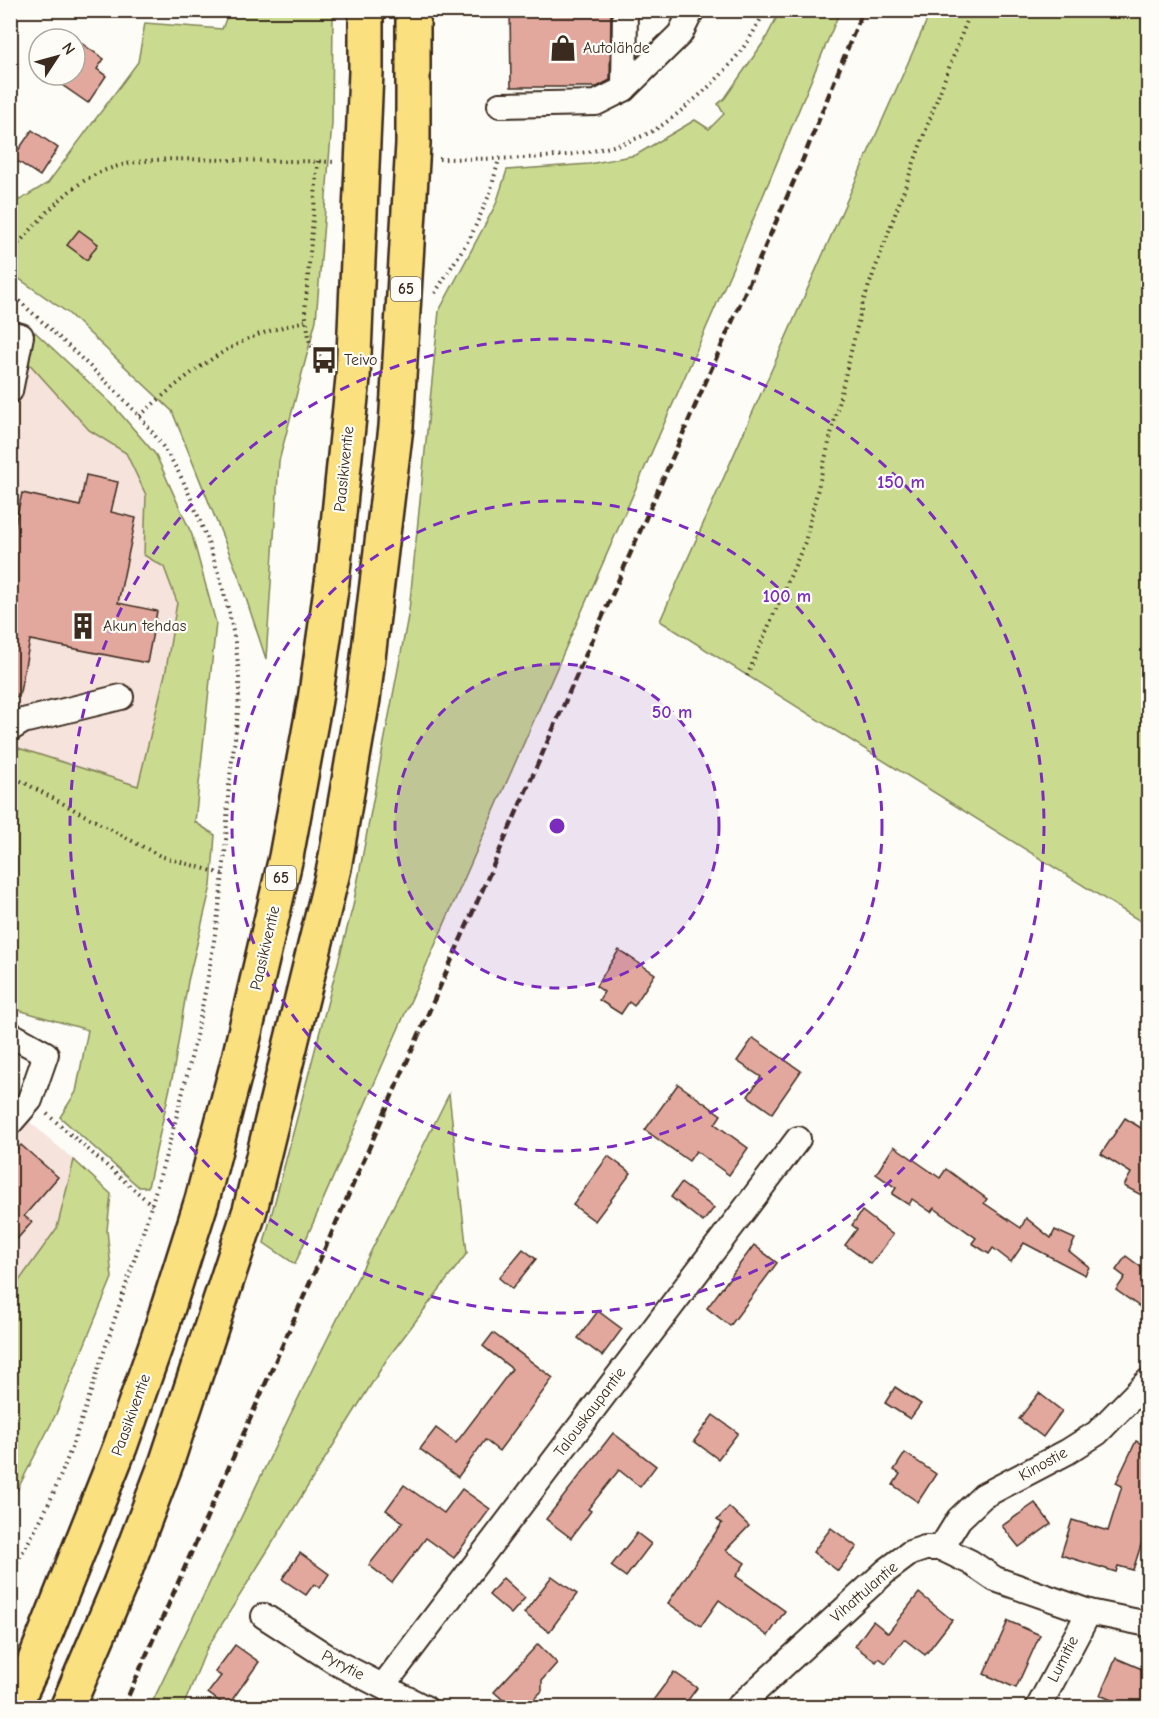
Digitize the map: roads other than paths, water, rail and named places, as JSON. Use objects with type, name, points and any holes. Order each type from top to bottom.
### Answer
[{"type":"highway","name":"Paasikiventie","points":[[13,1707],[31,1670],[120,1447],[159,1336],[202,1200],[239,1058],[286,857],[315,700],[332,582],[353,378],[366,72],[366,10]]},
{"type":"highway","name":"65","points":[[67,1707],[120,1584],[159,1483],[215,1320],[250,1210],[334,868],[363,699],[396,427],[413,144],[413,10]]},
{"type":"street","points":[[624,89],[625,10]]},
{"type":"street","points":[[500,105],[596,104],[624,89],[680,34],[692,10]]},
{"type":"street","points":[[10,333],[21,336],[10,391]]},
{"type":"street","points":[[10,729],[23,721],[121,697]]},
{"type":"street","points":[[10,1034],[46,1054],[30,1100],[10,1123]]},
{"type":"street","name":"Talouskaupantie","points":[[383,1686],[798,1139]]},
{"type":"street","name":"Kinostie","points":[[941,1548],[959,1519],[983,1496],[1067,1452],[1097,1433],[1149,1381]]},
{"type":"street","name":"Vihattulantie","points":[[737,1707],[886,1571],[910,1553],[926,1548],[941,1548]]},
{"type":"street","points":[[941,1548],[970,1562],[994,1579],[1089,1612],[1149,1624]]},
{"type":"street","name":"Lumitie","points":[[1038,1707],[1089,1612]]},
{"type":"street","name":"Pyrytie","points":[[264,1616],[336,1663],[425,1707]]},
{"type":"railway","points":[[123,1708],[797,174],[863,10]]},
{"type":"place","name":"Autolähde","points":[[563,48]]},
{"type":"place","name":"Teivo","points":[[324,360]]},
{"type":"place","name":"Akun tehdas","points":[[83,626]]}]
